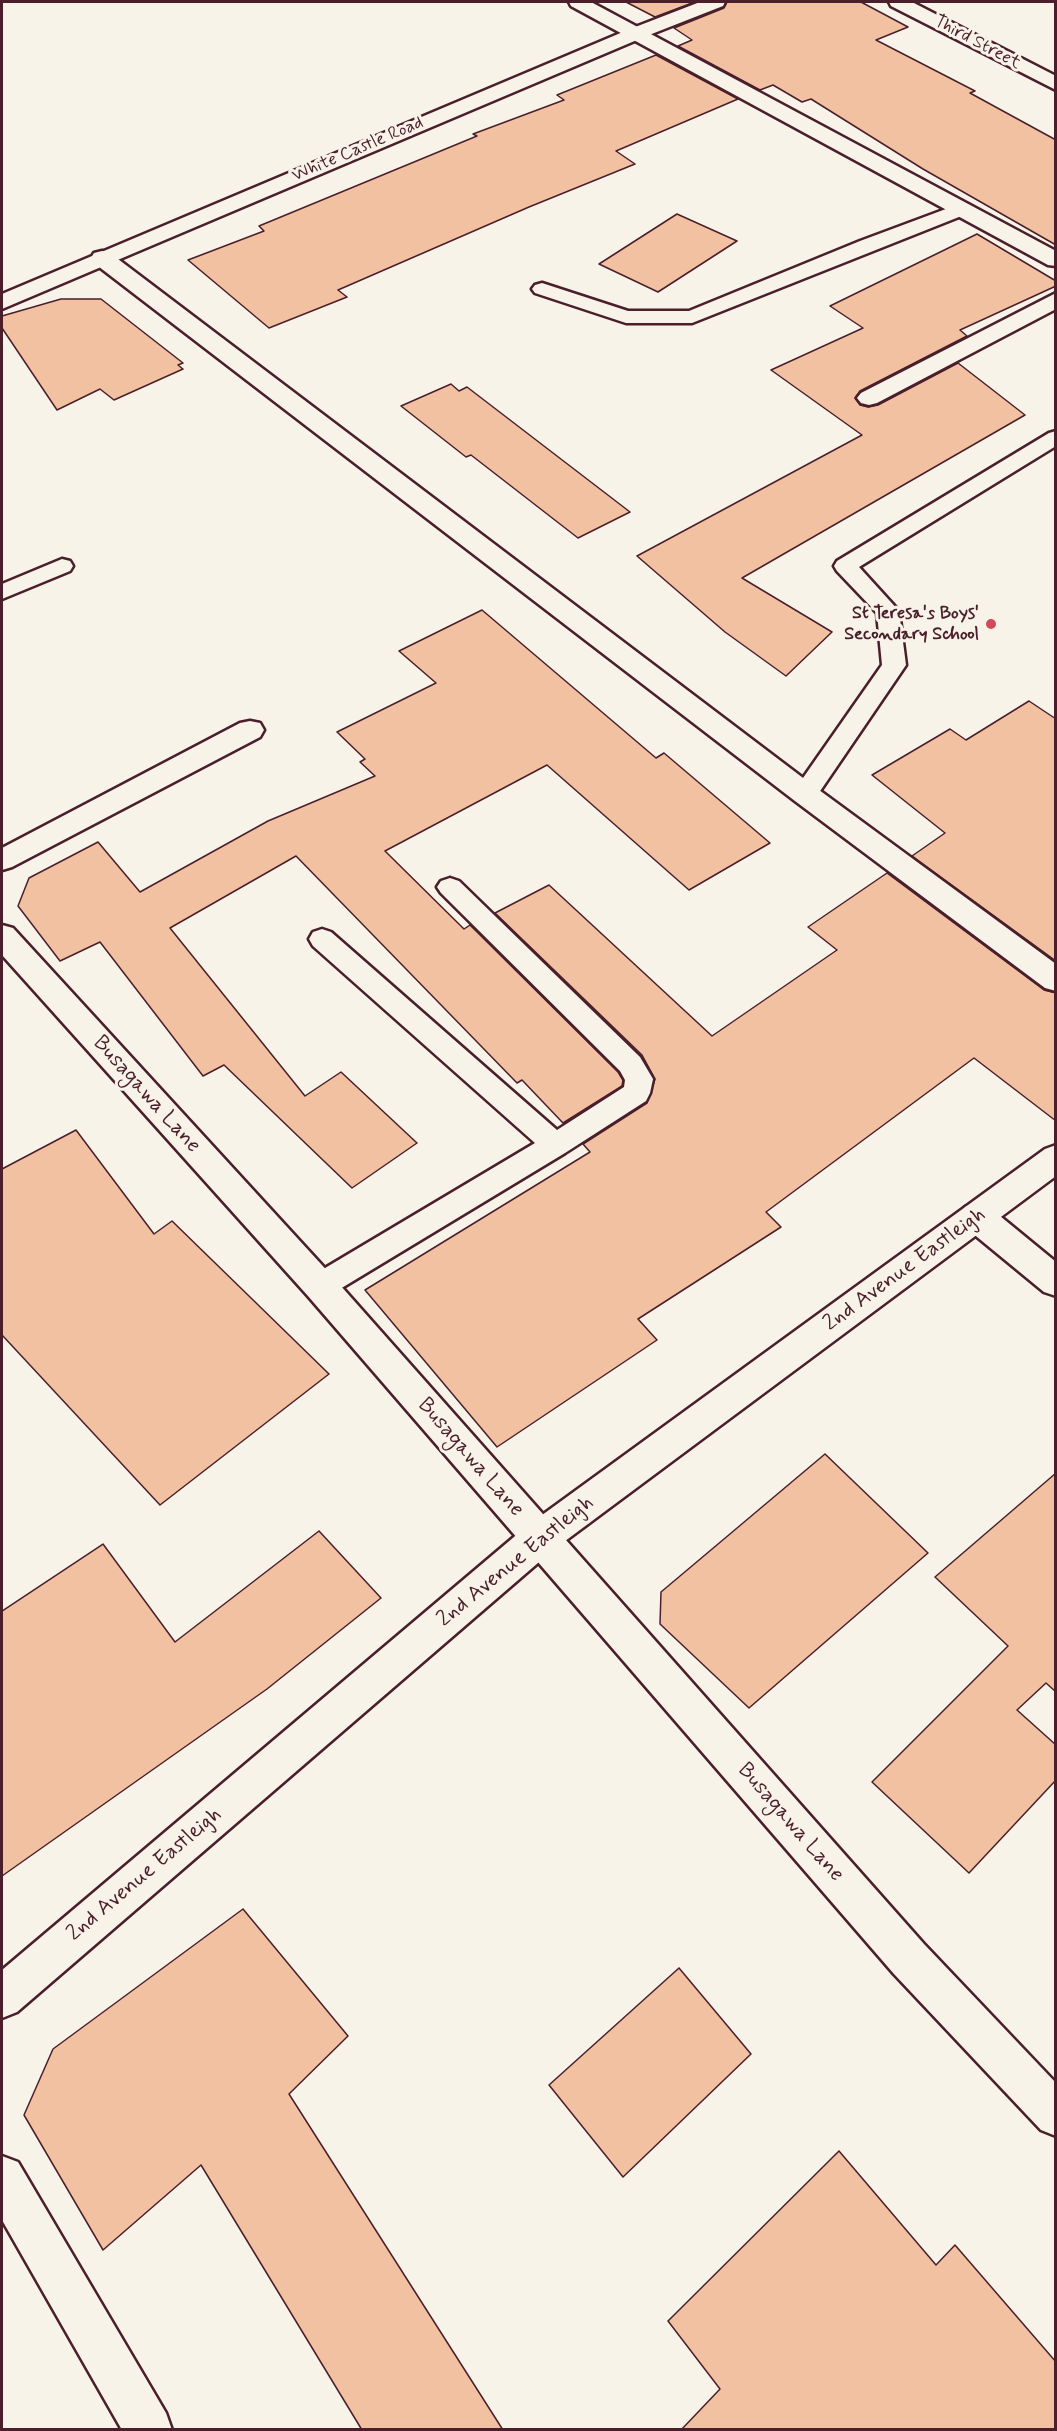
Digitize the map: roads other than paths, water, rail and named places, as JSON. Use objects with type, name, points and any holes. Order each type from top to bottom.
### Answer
[{"type":"street","points":[[578,2],[1056,260]]},
{"type":"street","name":"White Castle Road","points":[[2,302],[637,33],[716,2]]},
{"type":"street","name":"Third Street","points":[[898,2],[1056,84]]},
{"type":"street","points":[[102,258],[805,794],[1056,980]]},
{"type":"street","points":[[869,398],[1056,300]]},
{"type":"street","points":[[2,860],[250,730]]},
{"type":"street","name":"Busagawa Lane","points":[[2,936],[320,1286],[901,1950],[1056,2115]]},
{"type":"street","name":"2nd Avenue Eastleigh","points":[[2,1997],[540,1538],[1056,1158]]},
{"type":"street","points":[[977,1217],[1056,1282]]},
{"type":"street","points":[[2,2178],[149,2430]]},
{"type":"lane","points":[[542,289],[626,317],[692,317],[867,245],[962,209]]},
{"type":"lane","points":[[805,794],[894,665],[888,611],[845,566],[1056,437]]},
{"type":"lane","points":[[2,592],[62,566]]},
{"type":"lane","points":[[320,1286],[555,1145],[636,1093],[639,1079],[630,1064],[450,888]]},
{"type":"lane","points":[[322,939],[555,1145]]},
{"type":"place","name":"St Teresa's Boys' Secondary School","points":[[991,624]]}]
